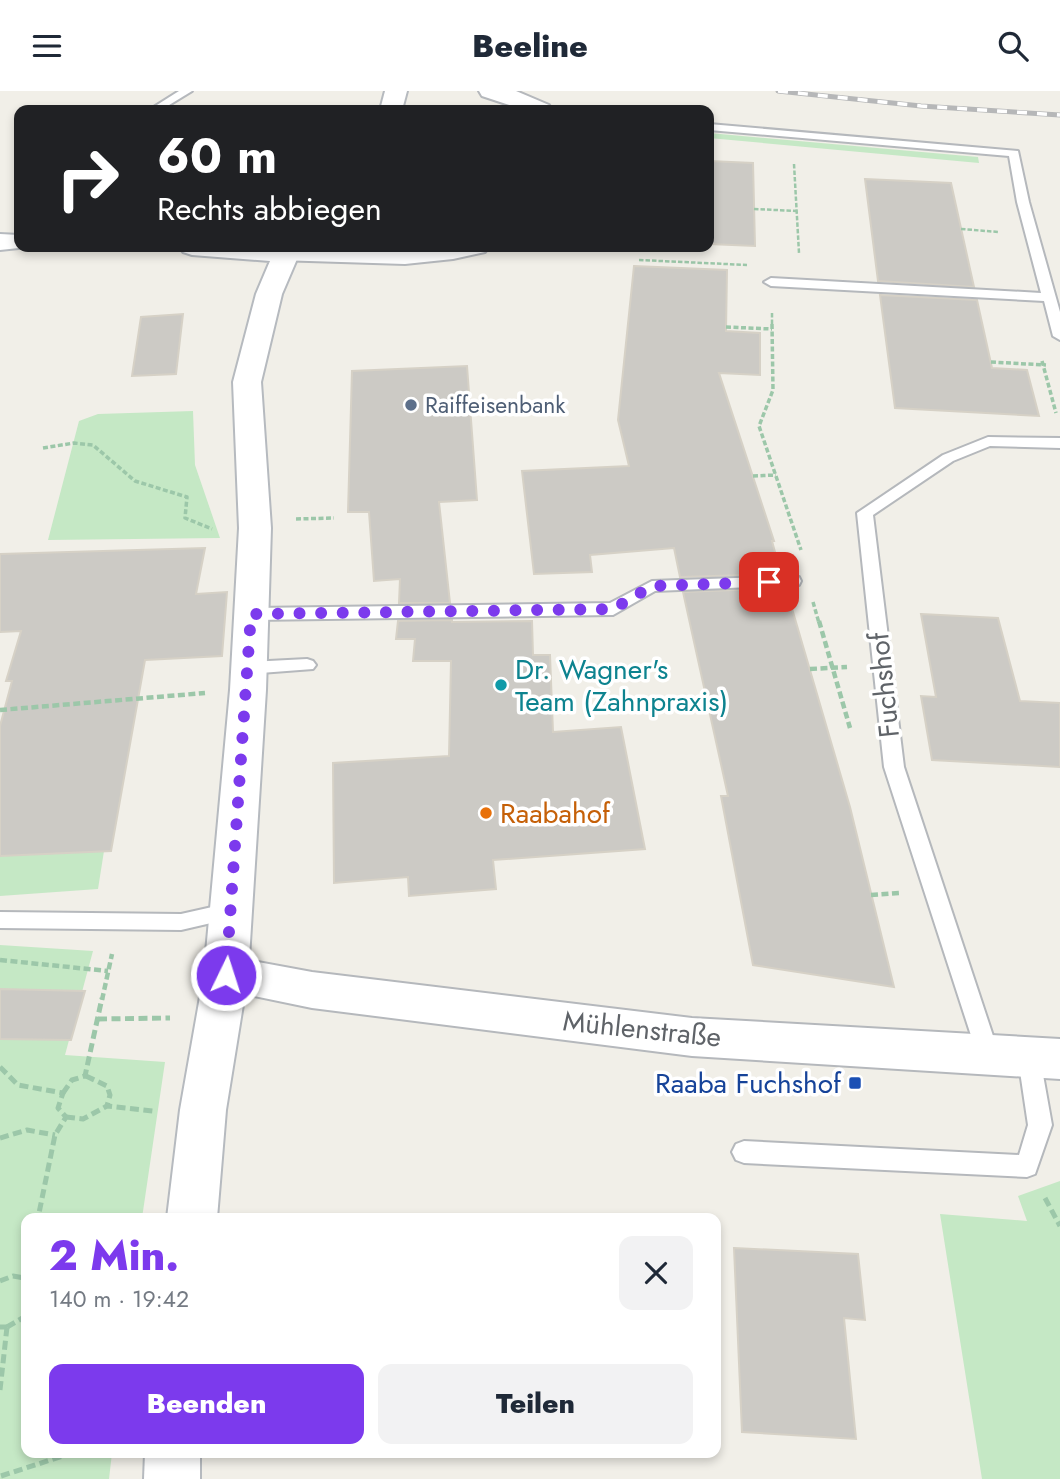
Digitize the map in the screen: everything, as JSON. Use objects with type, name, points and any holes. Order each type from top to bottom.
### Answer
[{"type":"main road","points":[[490,91],[530,105]]},
{"type":"main road","points":[[193,1213],[203,1110],[226,975],[248,679],[255,528],[247,381],[268,294],[290,252]]},
{"type":"main road","points":[[303,252],[375,258],[455,252]]},
{"type":"main road","name":"Mühlenstraße","points":[[226,975],[312,990],[692,1037],[1026,1058]]},
{"type":"main road","points":[[172,1479],[173,1458]]},
{"type":"lane","points":[[163,105],[187,91]]},
{"type":"lane","points":[[714,127],[1014,153],[1023,202],[1060,336]]},
{"type":"lane","points":[[771,282],[1049,297]]},
{"type":"lane","name":"Fuchshof","points":[[1026,1058],[894,768],[865,513],[948,458],[988,441],[1060,443]]},
{"type":"lane","points":[[251,614],[613,609],[652,586],[793,581]]},
{"type":"lane","points":[[248,679],[307,665]]},
{"type":"lane","points":[[0,921],[181,922],[230,911]]},
{"type":"lane","points":[[744,1152],[1027,1166],[1040,1125],[1036,1089],[1026,1058]]},
{"type":"path","points":[[639,260],[800,268],[793,161]]},
{"type":"path","points":[[754,209],[797,211]]},
{"type":"path","points":[[771,266],[773,390],[759,426],[802,552]]},
{"type":"path","points":[[726,327],[772,329]]},
{"type":"path","points":[[991,362],[1052,365]]},
{"type":"path","points":[[43,448],[73,444],[93,445],[131,479],[147,487],[176,491],[187,497],[185,518],[209,529],[220,530]]},
{"type":"path","points":[[753,476],[776,475]]},
{"type":"path","points":[[293,519],[334,518]]},
{"type":"path","points":[[810,593],[851,731]]},
{"type":"path","points":[[0,710],[248,679]]},
{"type":"path","points":[[871,895],[902,893],[895,881]]},
{"type":"path","points":[[86,1076],[119,922]]},
{"type":"path","points":[[0,960],[108,971]]},
{"type":"path","points":[[98,1019],[178,1018]]},
{"type":"path","points":[[0,1067],[18,1085],[63,1093]]},
{"type":"path","points":[[107,1106],[110,1095],[107,1086],[86,1076],[72,1080],[63,1093],[58,1108],[66,1117],[83,1119],[107,1106],[164,1111]]},
{"type":"path","points":[[39,1213],[55,1136],[66,1117]]},
{"type":"path","points":[[0,1138],[27,1131],[55,1136]]},
{"type":"path","points":[[0,1281],[13,1276],[21,1277]]},
{"type":"path","points":[[0,1390],[4,1327],[21,1318]]},
{"type":"path","points":[[1,1476],[57,1458]]},
{"type":"green space","points":[[714,133],[978,157],[979,163],[714,138]]},
{"type":"green space","points":[[193,411],[195,465],[220,538],[48,540],[79,421],[98,414]]},
{"type":"green space","points":[[104,851],[98,889],[0,896],[0,856]]},
{"type":"green space","points":[[0,945],[93,951],[65,1055],[165,1062],[143,1213],[21,1213],[21,1458],[111,1458],[109,1479],[0,1479]]},
{"type":"green space","points":[[1060,1181],[1060,1479],[982,1479],[940,1214],[1027,1221],[1018,1196]]},
{"type":"building","points":[[714,161],[753,163],[755,246],[714,244]]},
{"type":"building","points":[[865,179],[951,183],[974,287],[878,281]]},
{"type":"building","points":[[634,266],[727,270],[726,331],[760,333],[760,375],[719,373],[774,541],[781,574],[680,577],[674,548],[590,555],[592,572],[534,574],[522,471],[629,466],[618,420]]},
{"type":"building","points":[[880,295],[977,300],[992,368],[1027,370],[1039,416],[895,408]]},
{"type":"building","points":[[183,314],[176,374],[132,376],[141,317]]},
{"type":"building","points":[[467,366],[477,500],[439,502],[450,603],[399,603],[400,579],[374,581],[369,512],[348,512],[352,371]]},
{"type":"building","points":[[205,548],[196,594],[227,592],[222,656],[145,660],[111,851],[0,856],[0,726],[12,681],[6,681],[21,631],[0,632],[0,554]]},
{"type":"building","points":[[786,588],[850,807],[894,987],[753,965],[721,796],[728,796],[683,592]]},
{"type":"building","points":[[921,614],[998,618],[1020,701],[1060,703],[1060,767],[932,760],[921,696],[936,697]]},
{"type":"building","name":"Raabahof","points":[[398,621],[532,621],[533,655],[550,655],[553,732],[621,727],[645,849],[493,860],[496,889],[409,896],[408,877],[334,883],[333,763],[449,756],[451,661],[413,661],[415,639],[396,639]]},
{"type":"building","points":[[0,989],[85,991],[71,1040],[0,1039]]},
{"type":"building","points":[[734,1248],[858,1254],[865,1320],[844,1318],[856,1439],[742,1432]]},
{"type":"railway","points":[[778,91],[921,106],[1060,115]]},
{"type":"place","name":"Raiffeisenbank","points":[[411,405]]},
{"type":"place","name":"Dr. Wagner's Team (Zahnpraxis)","points":[[501,685]]},
{"type":"place","name":"Raabahof","points":[[486,813]]},
{"type":"place","name":"Raaba Fuchshof","points":[[855,1083]]},
{"type":"route","points":[[226,975],[248,690],[251,614],[613,609],[652,586],[769,582]]}]
